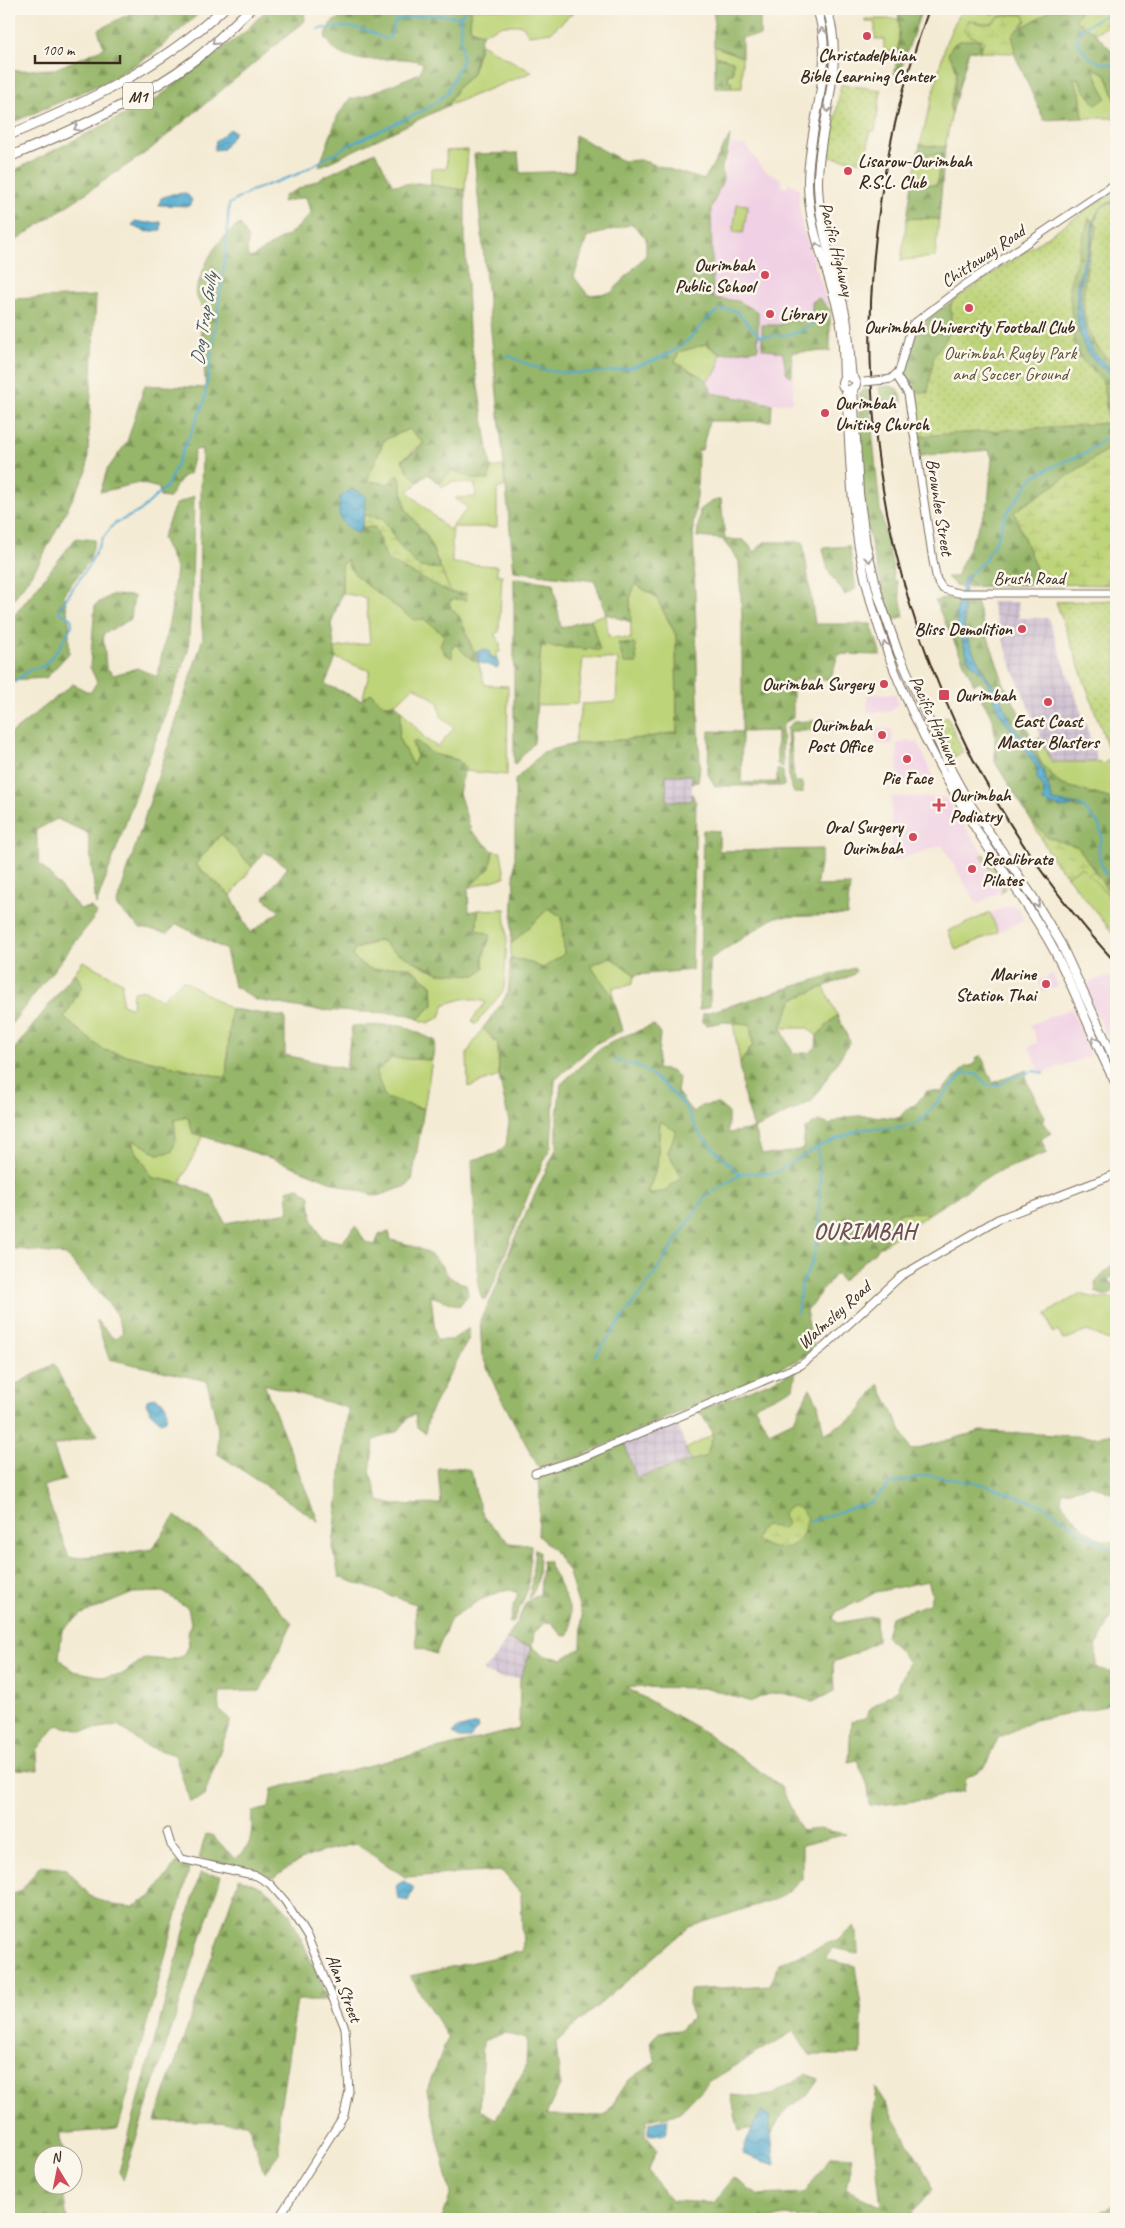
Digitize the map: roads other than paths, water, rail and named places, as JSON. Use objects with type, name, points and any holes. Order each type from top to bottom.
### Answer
[{"type":"highway","name":"M1","points":[[9,135],[95,97],[136,75],[171,52],[223,9]]},
{"type":"highway","name":"M1","points":[[9,157],[74,129],[123,105],[155,86],[198,58],[250,9]]},
{"type":"main road","name":"Pacific Highway","points":[[817,9],[824,39],[824,70],[810,156],[809,197],[814,234],[841,325],[850,383],[859,492],[866,545],[879,597],[898,652],[952,772],[968,801],[1033,897],[1061,944],[1116,1063]]},
{"type":"main road","name":"Pacific Highway","points":[[828,9],[834,38],[834,63],[820,158],[819,204],[825,244],[847,325],[858,539],[867,586],[883,639],[912,708],[947,779],[975,827],[1051,946],[1116,1084]]},
{"type":"street","name":"Chittaway Road","points":[[896,375],[901,366],[912,325],[963,286],[1116,184]]},
{"type":"street","points":[[850,383],[885,380],[896,375]]},
{"type":"street","name":"Brownlee Street","points":[[896,375],[908,394],[933,561],[937,580],[943,589]]},
{"type":"street","name":"Brush Road","points":[[943,589],[958,593],[1116,593]]},
{"type":"street","name":"Walmsley Road","points":[[535,1473],[579,1459],[801,1365],[824,1347],[901,1276],[998,1219],[1116,1174]]},
{"type":"street","name":"Alan Street","points":[[167,1832],[171,1845],[182,1859],[257,1876],[270,1884],[285,1901],[308,1938],[345,2028],[350,2091],[344,2115],[278,2219]]},
{"type":"water","points":[[230,129],[235,132],[223,149],[214,150],[216,141]]},
{"type":"water","points":[[186,193],[192,200],[189,206],[159,205],[161,198],[172,194]]},
{"type":"water","points":[[1103,206],[1094,224],[1091,244],[1082,280],[1080,297],[1084,325],[1090,347],[1116,373],[1116,378],[1090,356],[1084,346],[1077,315],[1080,273],[1090,247],[1095,217],[1098,212]]},
{"type":"water","points":[[135,221],[147,223],[161,222],[161,230],[147,232],[132,226]]},
{"type":"water","points":[[352,489],[365,495],[365,510],[358,534],[347,527],[341,519],[339,510],[340,497]]},
{"type":"water","points":[[971,573],[966,581],[963,607],[964,627],[968,641],[982,669],[1001,697],[1012,726],[1023,737],[1043,770],[1053,801],[1079,805],[1061,808],[1043,802],[1044,789],[1037,779],[1037,768],[997,709],[993,691],[981,672],[969,661],[958,628],[956,613],[964,577]]},
{"type":"water","points":[[484,649],[490,651],[490,656],[497,659],[499,665],[497,668],[478,662],[477,652]]},
{"type":"water","points":[[154,1397],[162,1401],[167,1408],[166,1420],[161,1422],[153,1415],[146,1404],[147,1400]]},
{"type":"water","points":[[477,1724],[478,1728],[470,1738],[459,1738],[453,1734],[456,1729]]},
{"type":"water","points":[[404,1881],[414,1888],[408,1901],[398,1899],[396,1885]]},
{"type":"water","points":[[761,2112],[769,2117],[775,2165],[742,2154],[752,2128]]},
{"type":"water","points":[[668,2119],[666,2134],[649,2135],[649,2123]]},
{"type":"waterway","name":"Dog Trap Gully","points":[[9,686],[31,669],[43,667],[59,648],[72,625],[71,618],[61,613],[59,609],[89,565],[103,538],[114,524],[140,511],[167,486],[204,403],[225,260],[229,204],[251,191],[298,174],[351,144],[426,109],[446,94],[462,61],[460,18],[465,9]]},
{"type":"waterway","points":[[1116,9],[1079,30],[1077,43],[1089,57],[1098,62],[1115,65],[1116,67]]},
{"type":"waterway","points":[[318,29],[335,27],[360,29],[376,34],[384,39],[390,37],[395,21],[403,18],[427,15],[460,17]]},
{"type":"waterway","points":[[507,355],[545,370],[565,373],[595,373],[641,365],[655,360],[681,346],[711,316],[722,310],[736,311],[760,336],[784,335],[798,332],[812,325],[818,319]]},
{"type":"waterway","points":[[1109,371],[1116,378]]},
{"type":"waterway","points":[[971,573],[984,561],[998,537],[1005,516],[1033,477],[1058,464],[1086,453],[1116,430]]},
{"type":"waterway","points":[[1078,805],[1081,805],[1099,824],[1102,837],[1099,845],[1099,857],[1105,874],[1116,875]]},
{"type":"waterway","points":[[614,1060],[640,1067],[661,1082],[684,1105],[700,1135],[739,1174]]},
{"type":"waterway","points":[[595,1356],[648,1283],[706,1196],[743,1173],[775,1173],[817,1147],[862,1129],[900,1128],[918,1123],[964,1073],[976,1074],[987,1085],[1000,1085],[1013,1077],[1033,1071],[1044,1073]]},
{"type":"waterway","points":[[797,1314],[801,1286],[813,1260],[819,1224],[820,1178],[818,1148]]},
{"type":"waterway","points":[[807,1522],[872,1502],[890,1484],[927,1475],[982,1484],[1044,1506],[1090,1538],[1116,1552]]},
{"type":"waterway","points":[[9,2207],[15,2219]]},
{"type":"railway","points":[[929,9],[892,135],[873,262],[872,388],[887,513],[919,634],[969,750],[1034,860],[1116,963]]},
{"type":"place","name":"Christadelphian Bible Learning Center","points":[[867,36]]},
{"type":"place","name":"Lisarow-Ourimbah R.S.L. Club","points":[[848,171]]},
{"type":"place","name":"Ourimbah Public School","points":[[765,275]]},
{"type":"place","name":"Ourimbah University Football Club","points":[[969,308]]},
{"type":"place","name":"Library","points":[[770,314]]},
{"type":"place","name":"Ourimbah Uniting Church","points":[[825,413]]},
{"type":"place","name":"Bliss Demolition","points":[[1022,629]]},
{"type":"place","name":"Ourimbah Surgery","points":[[884,684]]},
{"type":"place","name":"Ourimbah","points":[[944,695]]},
{"type":"place","name":"East Coast Master Blasters","points":[[1048,702]]},
{"type":"place","name":"Ourimbah Post Office","points":[[882,735]]},
{"type":"place","name":"Pie Face","points":[[907,759]]},
{"type":"place","name":"Ourimbah Podiatry","points":[[939,805]]},
{"type":"place","name":"Oral Surgery Ourimbah","points":[[913,837]]},
{"type":"place","name":"Recalibrate Pilates","points":[[972,869]]},
{"type":"place","name":"Marine Station Thai","points":[[1046,984]]},
{"type":"district","name":"OURIMBAH","points":[[865,1231]]},
{"type":"park label","name":"Ourimbah Rugby Park and Soccer Ground","points":[[1010,363]]}]
